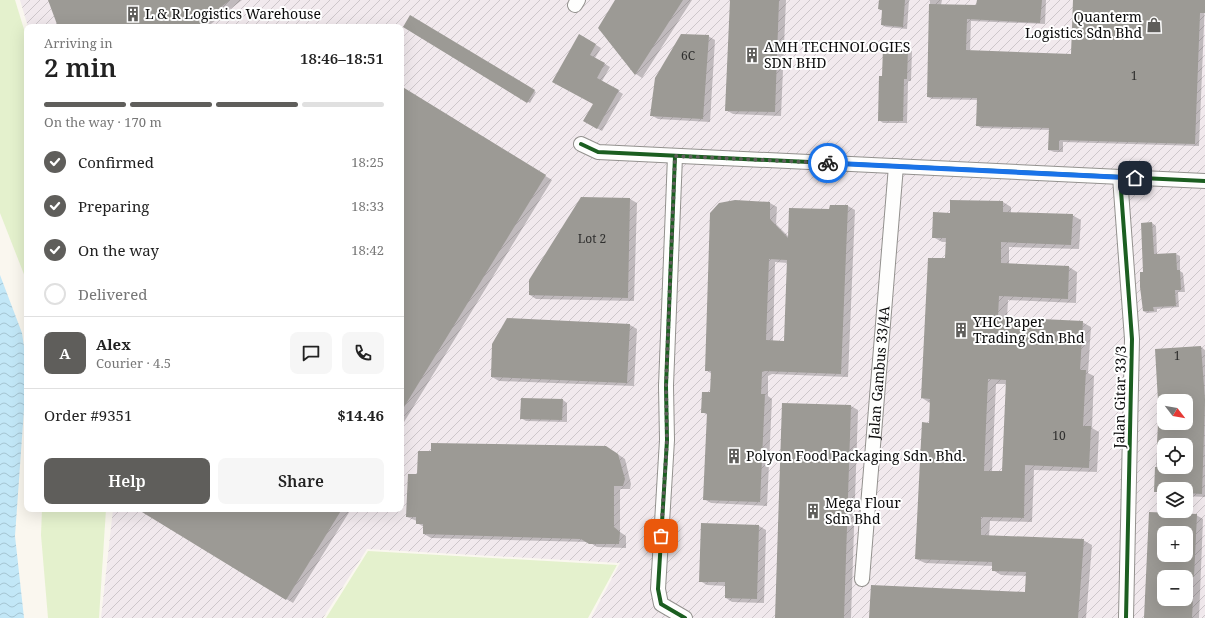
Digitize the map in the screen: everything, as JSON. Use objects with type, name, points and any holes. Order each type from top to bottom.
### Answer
[{"type":"street","points":[[581,144],[598,152],[1205,181]]},
{"type":"street","points":[[675,156],[666,386],[667,440],[658,589],[661,604],[685,618]]},
{"type":"street","name":"Jalan Gambus 33/4A","points":[[862,579],[896,166]]},
{"type":"street","name":"Jalan Gitar 33/3","points":[[1120,178],[1132,339],[1126,618]]},
{"type":"shaded area","points":[[20,0],[1205,0],[1205,618],[591,618],[620,563],[367,549],[323,618],[101,618],[113,512],[404,512],[404,24],[27,24]]},
{"type":"green space","points":[[0,0],[15,0],[24,29],[24,274],[0,213]]},
{"type":"green space","points":[[42,512],[106,512],[99,618],[48,618],[41,535]]},
{"type":"green space","points":[[368,551],[617,565],[588,618],[326,618]]},
{"type":"water","points":[[0,275],[22,333],[24,347],[24,409],[15,536],[24,618],[0,618]]},
{"type":"building","name":"L & R Logistics Warehouse","points":[[48,0],[230,0],[200,24],[57,24]]},
{"type":"building","points":[[615,0],[683,0],[635,75],[598,28]]},
{"type":"building","name":"AMH TECHNOLOGIES SDN BHD","points":[[730,0],[779,0],[775,112],[725,111]]},
{"type":"building","points":[[879,0],[905,0],[903,27],[881,25],[882,10],[878,9]]},
{"type":"building","points":[[977,0],[1042,0],[1040,23],[967,19],[966,50],[1071,54],[1073,0],[1205,0],[1205,13],[1200,13],[1195,144],[1059,140],[1059,150],[1048,150],[1049,128],[976,126],[977,98],[927,97],[929,4],[976,5]]},
{"type":"building","points":[[410,15],[535,90],[527,103],[404,28]]},
{"type":"building","points":[[579,34],[596,44],[590,55],[605,63],[597,78],[619,90],[597,129],[583,121],[593,104],[552,82]]},
{"type":"building","points":[[681,34],[709,35],[703,119],[650,116],[655,78]]},
{"type":"building","points":[[883,47],[908,48],[907,79],[904,79],[903,121],[878,121],[879,76],[882,76]]},
{"type":"building","points":[[404,88],[546,175],[404,407]]},
{"type":"building","points":[[581,197],[630,198],[628,298],[529,295],[529,280]]},
{"type":"building","points":[[735,200],[770,202],[770,219],[788,238],[789,208],[829,209],[830,205],[848,205],[841,374],[762,372],[761,394],[765,394],[760,502],[703,500],[707,413],[701,413],[702,392],[710,392],[711,371],[705,371],[710,213],[719,203]],"holes":[[[769,259],[787,260],[784,341],[766,340]]]},
{"type":"building","points":[[950,200],[1003,201],[1003,212],[1073,214],[1071,245],[1001,242],[1001,263],[1069,266],[1068,299],[999,296],[998,317],[1083,321],[1080,370],[1086,370],[1083,426],[1091,426],[1089,468],[1025,465],[1024,518],[981,517],[981,535],[1084,539],[1078,618],[869,618],[871,585],[1025,592],[1026,572],[992,571],[992,562],[915,559],[922,422],[929,423],[930,399],[921,398],[928,258],[945,258],[946,238],[932,238],[933,212],[950,213]],"holes":[[[988,379],[1006,380],[1002,471],[984,471]]]},
{"type":"building","points":[[1152,222],[1154,254],[1176,253],[1177,270],[1180,270],[1181,290],[1175,290],[1176,306],[1153,307],[1154,311],[1143,311],[1140,287],[1140,272],[1143,272],[1141,223]]},
{"type":"building","points":[[507,318],[630,324],[627,383],[491,377],[492,344]]},
{"type":"building","points":[[1201,346],[1205,400],[1202,494],[1193,493],[1193,482],[1157,482],[1157,492],[1154,492],[1155,467],[1157,467],[1157,474],[1193,474],[1193,438],[1157,438],[1158,430],[1193,430],[1193,394],[1158,394],[1155,349]]},
{"type":"building","points":[[521,398],[563,399],[562,420],[520,419]]},
{"type":"building","name":"Mega Flour Sdn Bhd","points":[[782,403],[851,405],[844,618],[775,618]]},
{"type":"building","points":[[431,443],[606,446],[618,454],[625,479],[623,486],[614,486],[614,527],[620,532],[619,544],[589,544],[581,539],[423,534],[423,524],[416,524],[416,517],[406,517],[408,474],[417,474],[418,451],[431,451]]},
{"type":"building","points":[[142,512],[340,512],[286,600]]},
{"type":"building","points":[[1149,512],[1157,512],[1157,518],[1193,518],[1193,514],[1197,514],[1194,577],[1193,570],[1157,570],[1157,606],[1193,606],[1192,618],[1144,618]]},
{"type":"building","points":[[701,523],[759,525],[757,599],[725,598],[725,582],[699,582]]},
{"type":"cycle path","points":[[581,144],[598,152],[1205,181]]},
{"type":"cycle path","points":[[675,156],[666,386],[667,440],[658,589],[661,604],[685,618]]},
{"type":"cycle path","points":[[1120,177],[1132,339],[1126,618]]},
{"type":"way so far","points":[[661,536],[667,440],[666,386],[668,294],[675,156],[828,163]]},
{"type":"place","name":"L & R Logistics Warehouse","points":[[133,14]]},
{"type":"place","name":"Quanterm Logistics Sdn Bhd","points":[[1154,25]]},
{"type":"place","name":"AMH TECHNOLOGIES SDN BHD","points":[[752,55]]},
{"type":"place","name":"YHC Paper Trading Sdn Bhd","points":[[961,330]]},
{"type":"place","name":"Polyon Food Packaging Sdn. Bhd.","points":[[734,456]]},
{"type":"place","name":"Mega Flour Sdn Bhd","points":[[813,511]]},
{"type":"route","points":[[828,163],[1135,178]]}]
